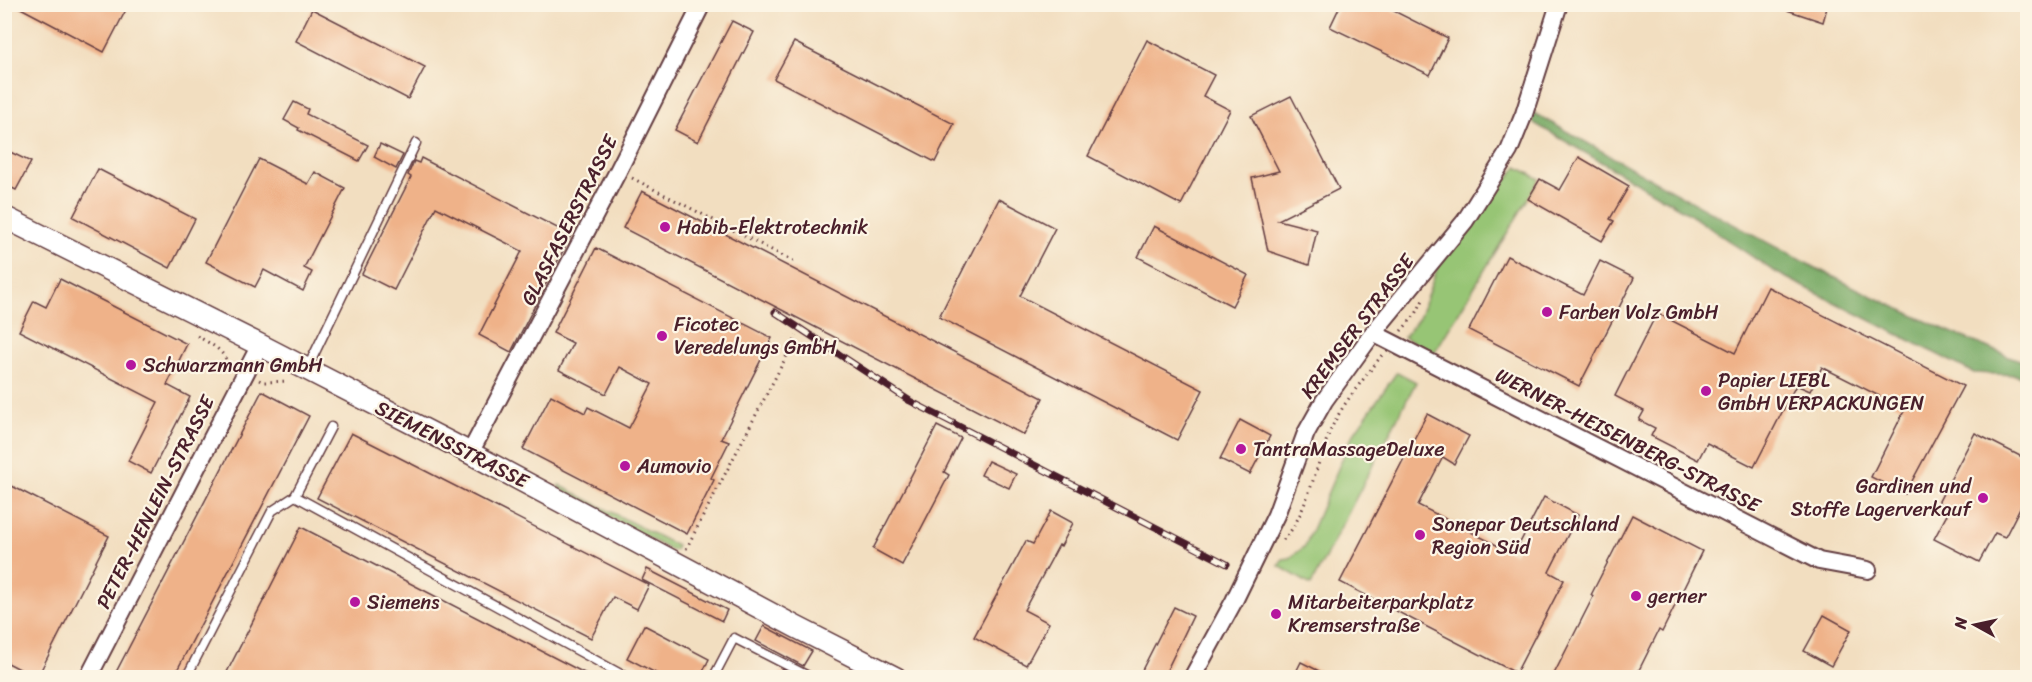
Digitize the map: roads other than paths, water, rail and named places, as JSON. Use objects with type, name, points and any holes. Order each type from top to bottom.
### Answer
[{"type":"street","name":"GLASFASERSTRASSE","points":[[470,453],[618,171],[702,4]]},
{"type":"street","name":"KREMSER STRASSE","points":[[1191,678],[1234,601],[1264,540],[1276,515],[1306,433],[1324,401],[1373,333],[1465,221],[1509,151],[1524,114],[1558,4]]},
{"type":"street","name":"SIEMENSSTRASSE","points":[[4,217],[470,453],[896,678]]},
{"type":"street","name":"WERNER-HEISENBERG-STRASSE","points":[[1373,333],[1819,561],[1868,570]]},
{"type":"street","name":"PETER-HENLEIN-STRASSE","points":[[88,678],[260,345]]},
{"type":"lane","points":[[307,369],[416,143]]},
{"type":"lane","points":[[186,678],[272,511],[295,496],[331,427]]},
{"type":"lane","points":[[295,496],[628,677]]},
{"type":"lane","points":[[713,678],[734,638],[812,678]]},
{"type":"railway","points":[[775,312],[910,401],[1227,564]]},
{"type":"place","name":"Habib-Elektrotechnik","points":[[665,227]]},
{"type":"place","name":"Farben Volz GmbH","points":[[1547,312]]},
{"type":"place","name":"Ficotec Veredelungs GmbH","points":[[662,336]]},
{"type":"place","name":"Schwarzmann GmbH","points":[[131,365]]},
{"type":"place","name":"Papier LIEBL GmbH VERPACKUNGEN","points":[[1706,391]]},
{"type":"place","name":"TantraMassageDeluxe","points":[[1241,449]]},
{"type":"place","name":"Aumovio","points":[[625,466]]},
{"type":"place","name":"Gardinen und Stoffe Lagerverkauf","points":[[1983,498]]},
{"type":"place","name":"Sonepar Deutschland Region Süd","points":[[1420,535]]},
{"type":"place","name":"gerner","points":[[1636,596]]},
{"type":"place","name":"Siemens","points":[[355,602]]},
{"type":"place","name":"Mitarbeiterparkplatz Kremserstraße","points":[[1276,614]]}]
